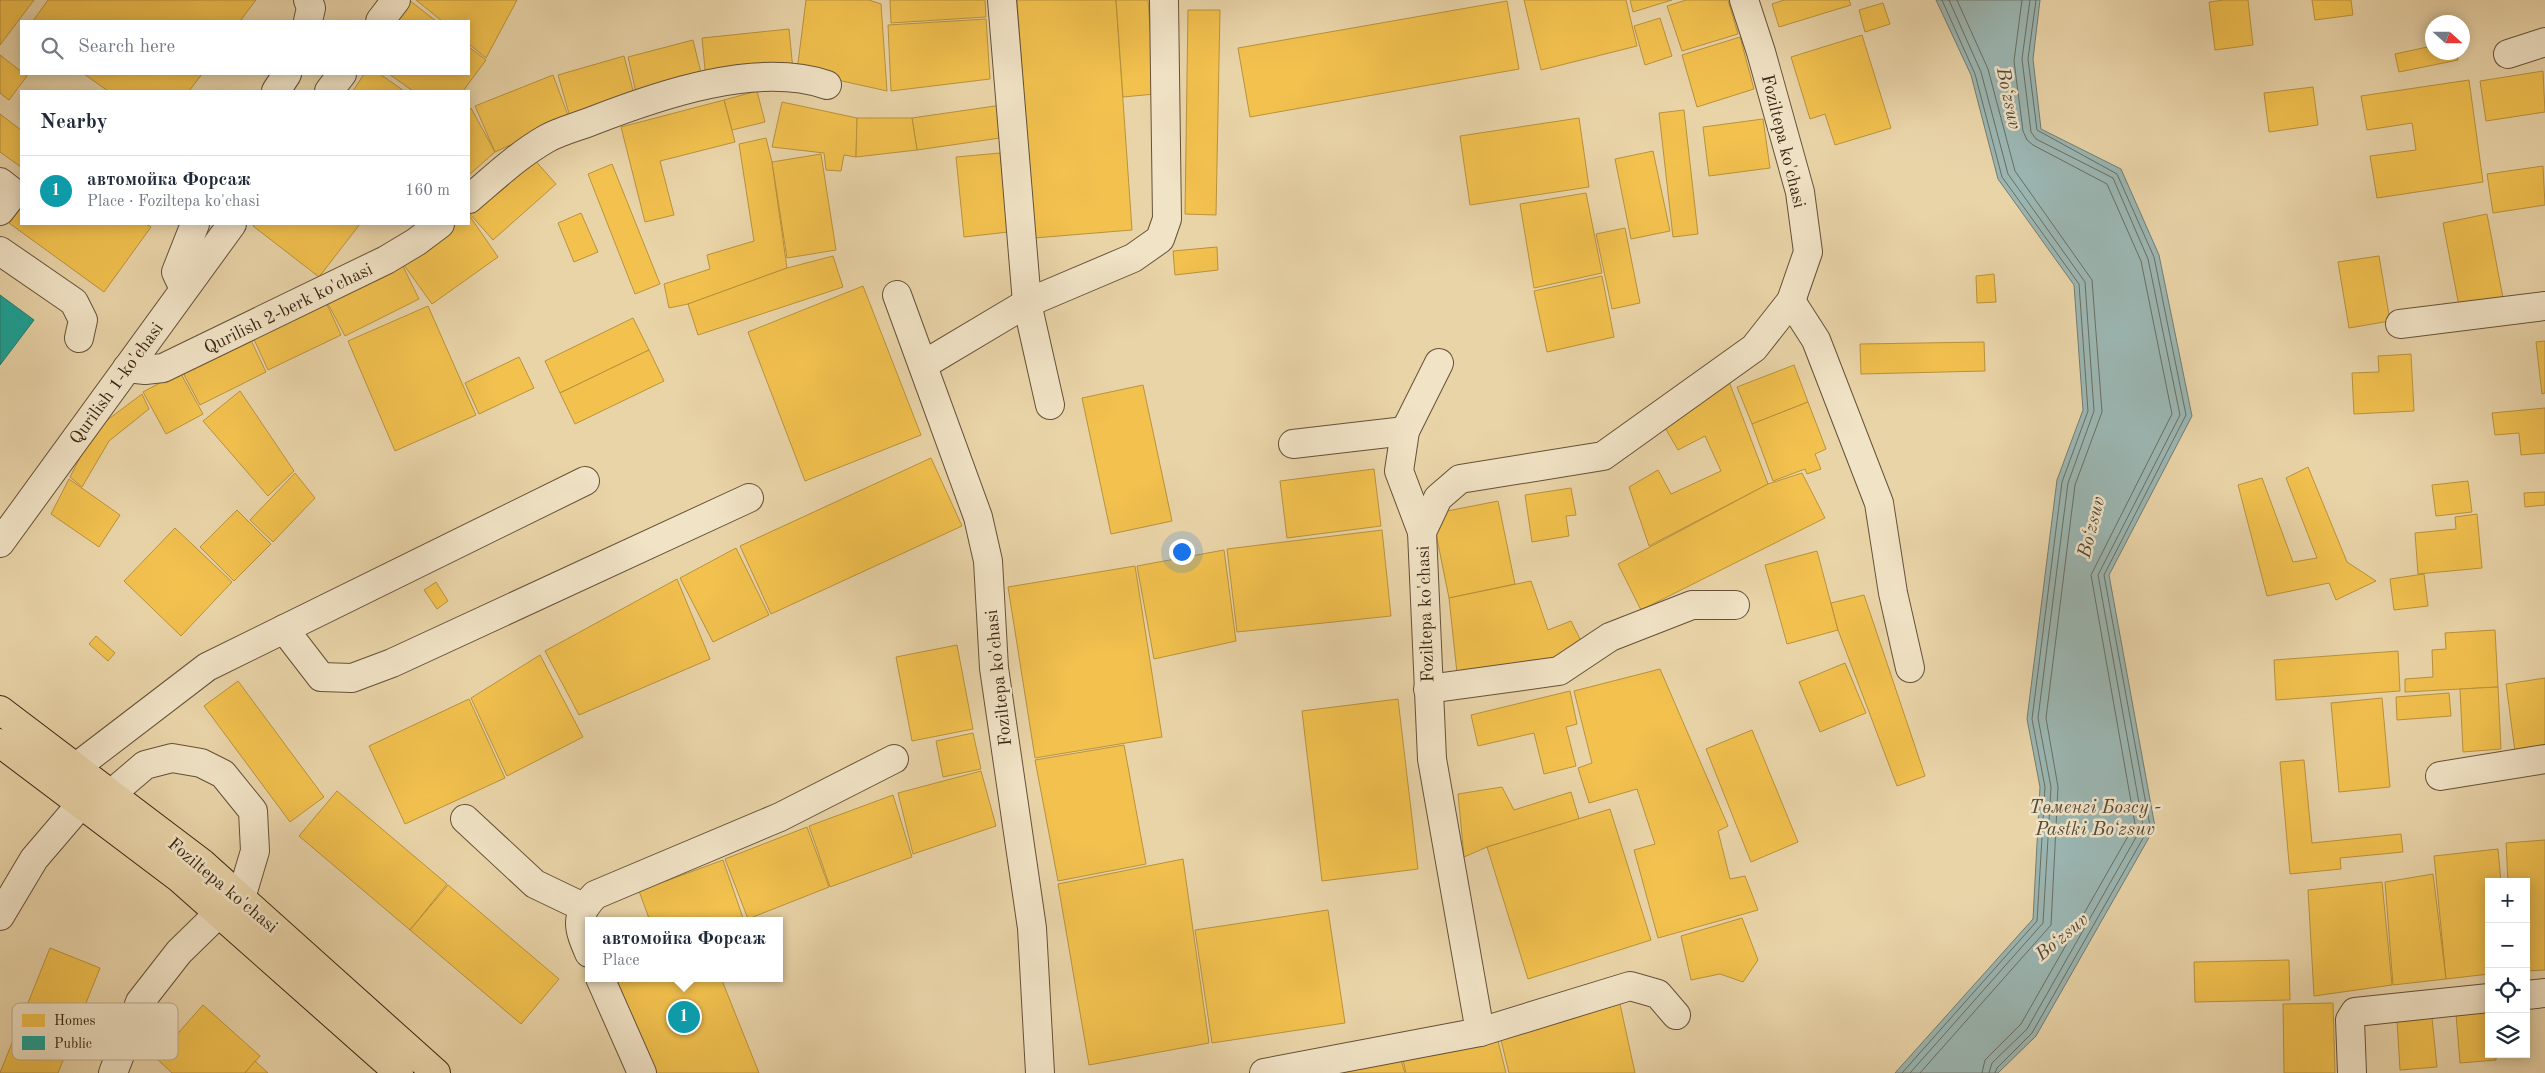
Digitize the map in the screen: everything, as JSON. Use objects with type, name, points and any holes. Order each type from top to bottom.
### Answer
[{"type":"main road","name":"Foziltepa ko'chasi","points":[[0,710],[202,863],[436,1073]]},
{"type":"main road","name":"Foziltepa ko'chasi","points":[[0,743],[179,878],[399,1073]]},
{"type":"street","points":[[308,0],[311,8],[308,20]]},
{"type":"street","points":[[381,20],[396,0]]},
{"type":"street","points":[[1002,0],[1027,303],[1050,405]]},
{"type":"street","points":[[923,365],[1027,303],[1133,258],[1160,239],[1167,219],[1164,0]]},
{"type":"street","name":"Foziltepa ko'chasi","points":[[1480,1032],[1432,759],[1422,532],[1438,498],[1460,479],[1602,456],[1754,348],[1791,301],[1808,252],[1800,192],[1762,52],[1744,0]]},
{"type":"street","points":[[2508,54],[2545,42]]},
{"type":"street","points":[[277,90],[286,75]]},
{"type":"street","points":[[330,90],[341,75]]},
{"type":"street","points":[[470,199],[525,152],[548,138],[610,114],[699,85],[784,76],[810,79],[827,85]]},
{"type":"street","points":[[0,182],[14,193],[0,211]]},
{"type":"street","points":[[184,289],[176,272],[195,225]]},
{"type":"street","name":"Qurilish 1-ko'chasi","points":[[0,543],[231,225]]},
{"type":"street","name":"Qurilish 2-berk ko'chasi","points":[[127,368],[145,370],[163,368],[386,260],[416,242],[439,225]]},
{"type":"street","points":[[0,251],[74,302],[83,320],[78,338]]},
{"type":"street","name":"Foziltepa ko'chasi","points":[[897,295],[978,517],[988,561],[994,668],[1032,928],[1040,1073]]},
{"type":"street","points":[[1791,301],[1816,340],[1879,503],[1893,593],[1910,668]]},
{"type":"street","points":[[2400,324],[2545,306]]},
{"type":"street","points":[[1422,532],[1399,471],[1405,431],[1439,362]]},
{"type":"street","points":[[1293,444],[1405,431]]},
{"type":"street","points":[[75,768],[207,666],[585,481]]},
{"type":"street","points":[[284,629],[321,677],[352,678],[392,663],[749,498]]},
{"type":"street","points":[[1428,689],[1559,671],[1610,637],[1692,605],[1735,605]]},
{"type":"street","points":[[111,794],[145,765],[172,758],[202,764],[222,774],[252,811],[254,851],[241,898]]},
{"type":"street","points":[[585,944],[580,933],[579,921],[583,907],[595,895],[780,816],[894,759]]},
{"type":"street","points":[[2440,776],[2545,759]]},
{"type":"street","points":[[0,916],[34,859],[81,804]]},
{"type":"street","points":[[465,819],[535,884],[583,907]]},
{"type":"street","points":[[140,1003],[179,952],[219,913]]},
{"type":"street","points":[[602,982],[642,1073]]},
{"type":"street","points":[[1264,1073],[1480,1032],[1630,986],[1658,994],[1676,1016]]},
{"type":"street","points":[[2530,995],[2545,993]]},
{"type":"street","points":[[2352,1073],[2350,1020],[2355,1012],[2485,998]]},
{"type":"street","points":[[113,1073],[118,1060]]},
{"type":"water","name":"Төменгі Бозсу - Pastki Boʻzsuv","points":[[1936,0],[2040,0],[2033,59],[2041,129],[2121,169],[2159,255],[2192,416],[2109,575],[2155,827],[2036,1036],[1998,1073],[1895,1073],[2033,919],[2040,787],[2027,719],[2057,480],[2083,410],[2074,285],[1998,179],[1971,75]]},
{"type":"building: Homes","points":[[0,0],[34,0],[0,45]]},
{"type":"building: Homes","points":[[48,0],[256,0],[241,20],[34,20]]},
{"type":"building: Homes","points":[[409,0],[435,20],[396,20]]},
{"type":"building: Homes","points":[[416,0],[517,0],[486,58],[470,45],[470,20],[441,20]]},
{"type":"building: Homes","points":[[806,0],[869,0],[881,4],[887,91],[797,71]]},
{"type":"building: Homes","points":[[890,0],[985,0],[986,17],[891,23]]},
{"type":"building: Homes","points":[[1017,0],[1116,0],[1132,230],[1034,238]]},
{"type":"building: Homes","points":[[1116,0],[1148,0],[1155,94],[1123,97]]},
{"type":"building: Homes","points":[[1524,0],[1626,0],[1637,46],[1541,70]]},
{"type":"building: Homes","points":[[1630,0],[1672,0],[1633,12]]},
{"type":"building: Homes","points":[[1686,0],[1728,0],[1738,34],[1682,51],[1667,6]]},
{"type":"building: Homes","points":[[1784,0],[1849,0],[1851,5],[1779,27],[1772,4]]},
{"type":"building: Homes","points":[[2248,0],[2253,45],[2215,50],[2209,2]]},
{"type":"building: Homes","points":[[2312,0],[2351,0],[2353,15],[2315,20]]},
{"type":"building: Homes","points":[[1507,1],[1519,69],[1250,117],[1238,48]]},
{"type":"building: Homes","points":[[1883,3],[1890,24],[1865,32],[1859,10]]},
{"type":"building: Homes","points":[[1188,10],[1220,10],[1216,215],[1185,214]]},
{"type":"building: Homes","points":[[1660,18],[1672,56],[1645,65],[1634,26]]},
{"type":"building: Homes","points":[[986,19],[990,79],[891,91],[888,25]]},
{"type":"building: Homes","points":[[789,29],[793,70],[706,80],[702,38]]},
{"type":"building: Homes","points":[[1862,35],[1891,128],[1835,145],[1825,114],[1810,119],[1791,57]]},
{"type":"building: Homes","points":[[1740,37],[1754,89],[1697,107],[1682,55]]},
{"type":"building: Homes","points":[[693,40],[703,81],[637,97],[628,57]]},
{"type":"building: Homes","points":[[470,48],[486,60],[464,90],[412,90],[390,75],[470,75]]},
{"type":"building: Homes","points":[[2425,48],[2425,60],[2458,60],[2399,72],[2395,54]]},
{"type":"building: Homes","points":[[0,55],[20,71],[20,75],[27,76],[9,100],[0,93]]},
{"type":"building: Homes","points":[[624,56],[635,98],[570,117],[558,75]]},
{"type":"building: Homes","points":[[2543,71],[2545,112],[2486,121],[2480,81]]},
{"type":"building: Homes","points":[[85,75],[201,75],[190,90],[107,90]]},
{"type":"building: Homes","points":[[363,75],[381,75],[403,90],[354,90]]},
{"type":"building: Homes","points":[[553,75],[569,118],[495,152],[475,106]]},
{"type":"building: Homes","points":[[2469,80],[2483,182],[2377,198],[2370,156],[2416,150],[2412,123],[2367,130],[2361,96]]},
{"type":"building: Homes","points":[[2313,87],[2318,125],[2269,132],[2264,93]]},
{"type":"building: Homes","points":[[757,91],[765,122],[732,130],[724,100]]},
{"type":"building: Homes","points":[[724,100],[735,142],[660,161],[674,215],[645,222],[621,127]]},
{"type":"building: Homes","points":[[782,102],[857,118],[856,157],[844,155],[841,171],[826,170],[824,153],[772,147]]},
{"type":"building: Homes","points":[[1002,105],[1007,137],[917,150],[912,118]]},
{"type":"building: Homes","points":[[470,109],[495,152],[470,174]]},
{"type":"building: Homes","points":[[1684,110],[1698,234],[1673,237],[1659,113]]},
{"type":"building: Homes","points":[[0,114],[20,129],[20,166],[0,152]]},
{"type":"building: Homes","points":[[857,118],[912,118],[917,150],[856,157]]},
{"type":"building: Homes","points":[[1579,118],[1589,187],[1470,205],[1460,136]]},
{"type":"building: Homes","points":[[1763,119],[1770,168],[1709,176],[1703,127]]},
{"type":"building: Homes","points":[[766,138],[772,162],[787,268],[688,304],[669,308],[664,284],[710,269],[707,255],[754,241],[739,144]]},
{"type":"building: Homes","points":[[1653,151],[1670,231],[1631,239],[1615,159]]},
{"type":"building: Homes","points":[[1000,153],[1008,232],[964,237],[956,157]]},
{"type":"building: Homes","points":[[821,154],[836,250],[787,258],[772,162]]},
{"type":"building: Homes","points":[[532,157],[556,184],[493,240],[470,212]]},
{"type":"building: Homes","points":[[612,164],[660,284],[635,294],[588,174]]},
{"type":"building: Homes","points":[[2543,166],[2545,205],[2493,213],[2487,174]]},
{"type":"building: Homes","points":[[1586,193],[1602,273],[1534,288],[1520,204]]},
{"type":"building: Homes","points":[[20,206],[20,225],[148,225],[151,227],[104,292],[9,223]]},
{"type":"building: Homes","points":[[581,213],[598,252],[574,262],[558,223]]},
{"type":"building: Homes","points":[[2487,214],[2503,298],[2459,306],[2443,223]]},
{"type":"building: Homes","points":[[470,216],[498,257],[432,304],[401,261],[453,225],[470,225]]},
{"type":"building: Homes","points":[[254,225],[359,225],[319,277]]},
{"type":"building: Homes","points":[[1625,228],[1640,303],[1612,309],[1596,234]]},
{"type":"building: Homes","points":[[1217,247],[1218,270],[1175,275],[1173,251]]},
{"type":"building: Homes","points":[[833,256],[843,287],[698,335],[688,304],[787,268]]},
{"type":"building: Homes","points":[[2379,256],[2390,321],[2349,328],[2338,262]]},
{"type":"building: Homes","points":[[401,262],[419,299],[345,336],[326,300]]},
{"type":"building: Homes","points":[[1994,274],[1996,302],[1977,303],[1976,276]]},
{"type":"building: Homes","points":[[1602,276],[1614,337],[1547,352],[1534,291]]},
{"type":"building: Homes","points":[[863,286],[921,435],[805,481],[748,332]]},
{"type":"building: Homes","points":[[325,300],[341,335],[268,370],[252,335]]},
{"type":"building: Homes","points":[[428,306],[476,415],[395,451],[348,341]]},
{"type":"building: Homes","points":[[633,318],[649,350],[560,393],[545,361]]},
{"type":"building: Homes","points":[[249,336],[266,372],[200,405],[182,371]]},
{"type":"building: Homes","points":[[2545,341],[2545,393],[2542,394],[2536,342]]},
{"type":"building: Homes","points":[[1984,342],[1985,371],[1861,374],[1860,344]]},
{"type":"building: Homes","points":[[649,350],[664,381],[575,424],[560,393]]},
{"type":"building: Homes","points":[[2411,354],[2414,411],[2354,414],[2352,373],[2379,372],[2378,356]]},
{"type":"building: Homes","points":[[519,357],[534,388],[479,414],[465,383]]},
{"type":"building: Homes","points":[[1794,365],[1808,402],[1752,424],[1737,387]]},
{"type":"building: Homes","points":[[180,372],[203,414],[166,434],[143,392]]},
{"type":"building: Homes","points":[[1728,379],[1768,484],[1649,546],[1629,487],[1658,470],[1671,494],[1721,471],[1705,436],[1678,450],[1664,426]]},
{"type":"building: Homes","points":[[1143,385],[1172,521],[1111,534],[1082,398]]},
{"type":"building: Homes","points":[[240,391],[294,471],[268,496],[203,421]]},
{"type":"building: Homes","points":[[142,394],[149,409],[109,441],[82,487],[70,477],[94,430]]},
{"type":"building: Homes","points":[[1808,402],[1826,449],[1815,454],[1821,469],[1807,474],[1805,469],[1773,481],[1752,424]]},
{"type":"building: Homes","points":[[2545,408],[2545,453],[2521,455],[2519,433],[2495,435],[2492,413]]},
{"type":"building: Homes","points":[[931,458],[962,526],[771,614],[740,546]]},
{"type":"building: Homes","points":[[2308,467],[2347,562],[2376,581],[2336,600],[2329,583],[2267,596],[2238,485],[2262,478],[2293,562],[2317,558],[2286,478]]},
{"type":"building: Homes","points":[[1374,469],[1381,526],[1287,538],[1280,481]]},
{"type":"building: Homes","points":[[295,473],[315,498],[273,542],[250,520]]},
{"type":"building: Homes","points":[[1802,473],[1825,518],[1641,610],[1618,564],[1768,484]]},
{"type":"building: Homes","points":[[69,479],[120,515],[99,547],[51,514]]},
{"type":"building: Homes","points":[[2468,481],[2472,512],[2436,516],[2432,485]]},
{"type":"building: Homes","points":[[1571,488],[1576,515],[1566,516],[1569,536],[1532,542],[1525,495]]},
{"type":"building: Homes","points":[[2545,492],[2545,505],[2525,507],[2524,493]]},
{"type":"building: Homes","points":[[1498,501],[1515,584],[1449,598],[1432,514]]},
{"type":"building: Homes","points":[[237,510],[271,544],[234,581],[200,547]]},
{"type":"building: Homes","points":[[2477,514],[2482,568],[2418,574],[2415,533],[2456,529],[2455,517]]},
{"type":"building: Homes","points":[[175,528],[232,582],[181,636],[124,581]]},
{"type":"building: Homes","points":[[1382,530],[1391,616],[1237,632],[1227,549]]},
{"type":"building: Homes","points":[[736,548],[769,615],[713,642],[680,578]]},
{"type":"building: Homes","points":[[1224,550],[1236,641],[1154,659],[1137,566]]},
{"type":"building: Homes","points":[[1817,551],[1838,630],[1787,644],[1765,565]]},
{"type":"building: Homes","points":[[1135,566],[1162,737],[1035,758],[1008,587]]},
{"type":"building: Homes","points":[[2424,574],[2428,606],[2394,610],[2390,579]]},
{"type":"building: Homes","points":[[677,579],[710,659],[579,715],[545,651]]},
{"type":"building: Homes","points":[[1531,581],[1548,630],[1571,621],[1582,643],[1562,659],[1457,673],[1449,598]]},
{"type":"building: Homes","points":[[436,582],[448,601],[437,609],[424,590]]},
{"type":"building: Homes","points":[[1864,595],[1925,776],[1897,786],[1838,630],[1831,603]]},
{"type":"building: Homes","points":[[2495,630],[2498,687],[2405,692],[2405,679],[2433,677],[2432,650],[2446,649],[2445,633]]},
{"type":"building: Homes","points":[[96,636],[115,653],[108,661],[89,644]]},
{"type":"building: Homes","points":[[957,645],[973,729],[912,741],[896,657]]},
{"type":"building: Homes","points":[[2398,651],[2400,691],[2276,700],[2274,660]]},
{"type":"building: Homes","points":[[540,655],[583,737],[507,776],[471,698]]},
{"type":"building: Homes","points":[[1845,663],[1866,713],[1820,732],[1799,682]]},
{"type":"building: Homes","points":[[1660,669],[1728,826],[1718,831],[1730,879],[1745,876],[1758,910],[1658,938],[1634,850],[1655,844],[1637,789],[1589,803],[1578,768],[1592,763],[1574,691]]},
{"type":"building: Homes","points":[[2545,678],[2545,755],[2516,759],[2506,684]]},
{"type":"building: Homes","points":[[238,681],[324,797],[290,822],[204,706]]},
{"type":"building: Homes","points":[[2498,687],[2501,749],[2463,752],[2460,689]]},
{"type":"building: Homes","points":[[1570,691],[1577,724],[1566,727],[1576,766],[1544,774],[1534,733],[1478,746],[1471,715]]},
{"type":"building: Homes","points":[[2449,693],[2451,716],[2397,720],[2396,697]]},
{"type":"building: Homes","points":[[2382,698],[2390,787],[2339,792],[2331,703]]},
{"type":"building: Homes","points":[[469,699],[505,778],[405,824],[369,746]]},
{"type":"building: Homes","points":[[1398,699],[1418,869],[1322,881],[1302,711]]},
{"type":"building: Homes","points":[[1752,730],[1798,842],[1751,862],[1706,749]]},
{"type":"building: Homes","points":[[973,733],[981,769],[943,777],[936,741]]},
{"type":"building: Homes","points":[[1124,745],[1146,864],[1058,881],[1035,760]]},
{"type":"building: Homes","points":[[2304,760],[2312,843],[2401,834],[2403,852],[2340,858],[2341,869],[2290,874],[2280,762]]},
{"type":"building: Homes","points":[[981,771],[996,826],[913,854],[898,793]]},
{"type":"building: Homes","points":[[1502,787],[1514,810],[1571,792],[1579,819],[1487,847],[1464,857],[1458,794]]},
{"type":"building: Homes","points":[[337,791],[447,884],[410,930],[299,836]]},
{"type":"building: Homes","points":[[893,795],[912,857],[830,887],[809,826]]},
{"type":"building: Homes","points":[[1610,809],[1651,940],[1528,979],[1487,847]]},
{"type":"building: Homes","points":[[807,827],[829,887],[753,917],[747,917],[725,859]]},
{"type":"building: Homes","points":[[2545,840],[2545,970],[2530,971],[2530,878],[2508,878],[2506,843]]},
{"type":"building: Homes","points":[[2498,849],[2501,878],[2485,878],[2485,974],[2446,979],[2434,856]]},
{"type":"building: Homes","points":[[1183,859],[1209,1043],[1089,1065],[1058,884]]},
{"type":"building: Homes","points":[[723,860],[743,917],[649,917],[639,891]]},
{"type":"building: Homes","points":[[2433,874],[2446,979],[2393,985],[2385,882]]},
{"type":"building: Homes","points":[[2382,882],[2392,985],[2314,996],[2308,890]]},
{"type":"building: Homes","points":[[448,885],[559,979],[521,1024],[410,930]]},
{"type":"building: Homes","points":[[1328,910],[1345,1023],[1212,1043],[1195,930]]},
{"type":"building: Homes","points":[[1742,918],[1758,960],[1743,982],[1720,974],[1691,980],[1681,936]]},
{"type":"building: Homes","points":[[50,948],[100,968],[86,1003],[28,1003]]},
{"type":"building: Homes","points":[[2289,960],[2290,1000],[2195,1002],[2194,962]]},
{"type":"building: Homes","points":[[618,982],[723,982],[759,1073],[655,1073]]},
{"type":"building: Homes","points":[[2333,1003],[2335,1073],[2284,1073],[2283,1004]]},
{"type":"building: Homes","points":[[1620,1004],[1635,1073],[1509,1073],[1500,1036]]},
{"type":"building: Homes","points":[[203,1005],[260,1056],[245,1073],[172,1073],[158,1060],[178,1060],[178,1033]]},
{"type":"building: Homes","points":[[2485,1012],[2485,1058],[2496,1058],[2496,1060],[2460,1063],[2456,1014]]},
{"type":"building: Homes","points":[[2432,1018],[2437,1067],[2400,1070],[2397,1021]]},
{"type":"building: Homes","points":[[1497,1037],[1506,1073],[1406,1073],[1403,1060]]},
{"type":"building: Homes","points":[[12,1043],[12,1060],[63,1060],[58,1073],[0,1073]]},
{"type":"building: Homes","points":[[1401,1060],[1405,1073],[1340,1073]]},
{"type":"building: Homes","points":[[255,1061],[268,1073],[245,1073]]},
{"type":"building: Public","points":[[0,295],[34,320],[0,365]]},
{"type":"place","name":"автомойка Форсаж","points":[[684,1017]]},
{"type":"water label","name":"Boʻzsuv","points":[[2010,98]]},
{"type":"water label","name":"Boʻzsuv","points":[[2090,527]]},
{"type":"water label","name":"Boʻzsuv","points":[[2061,936]]}]
